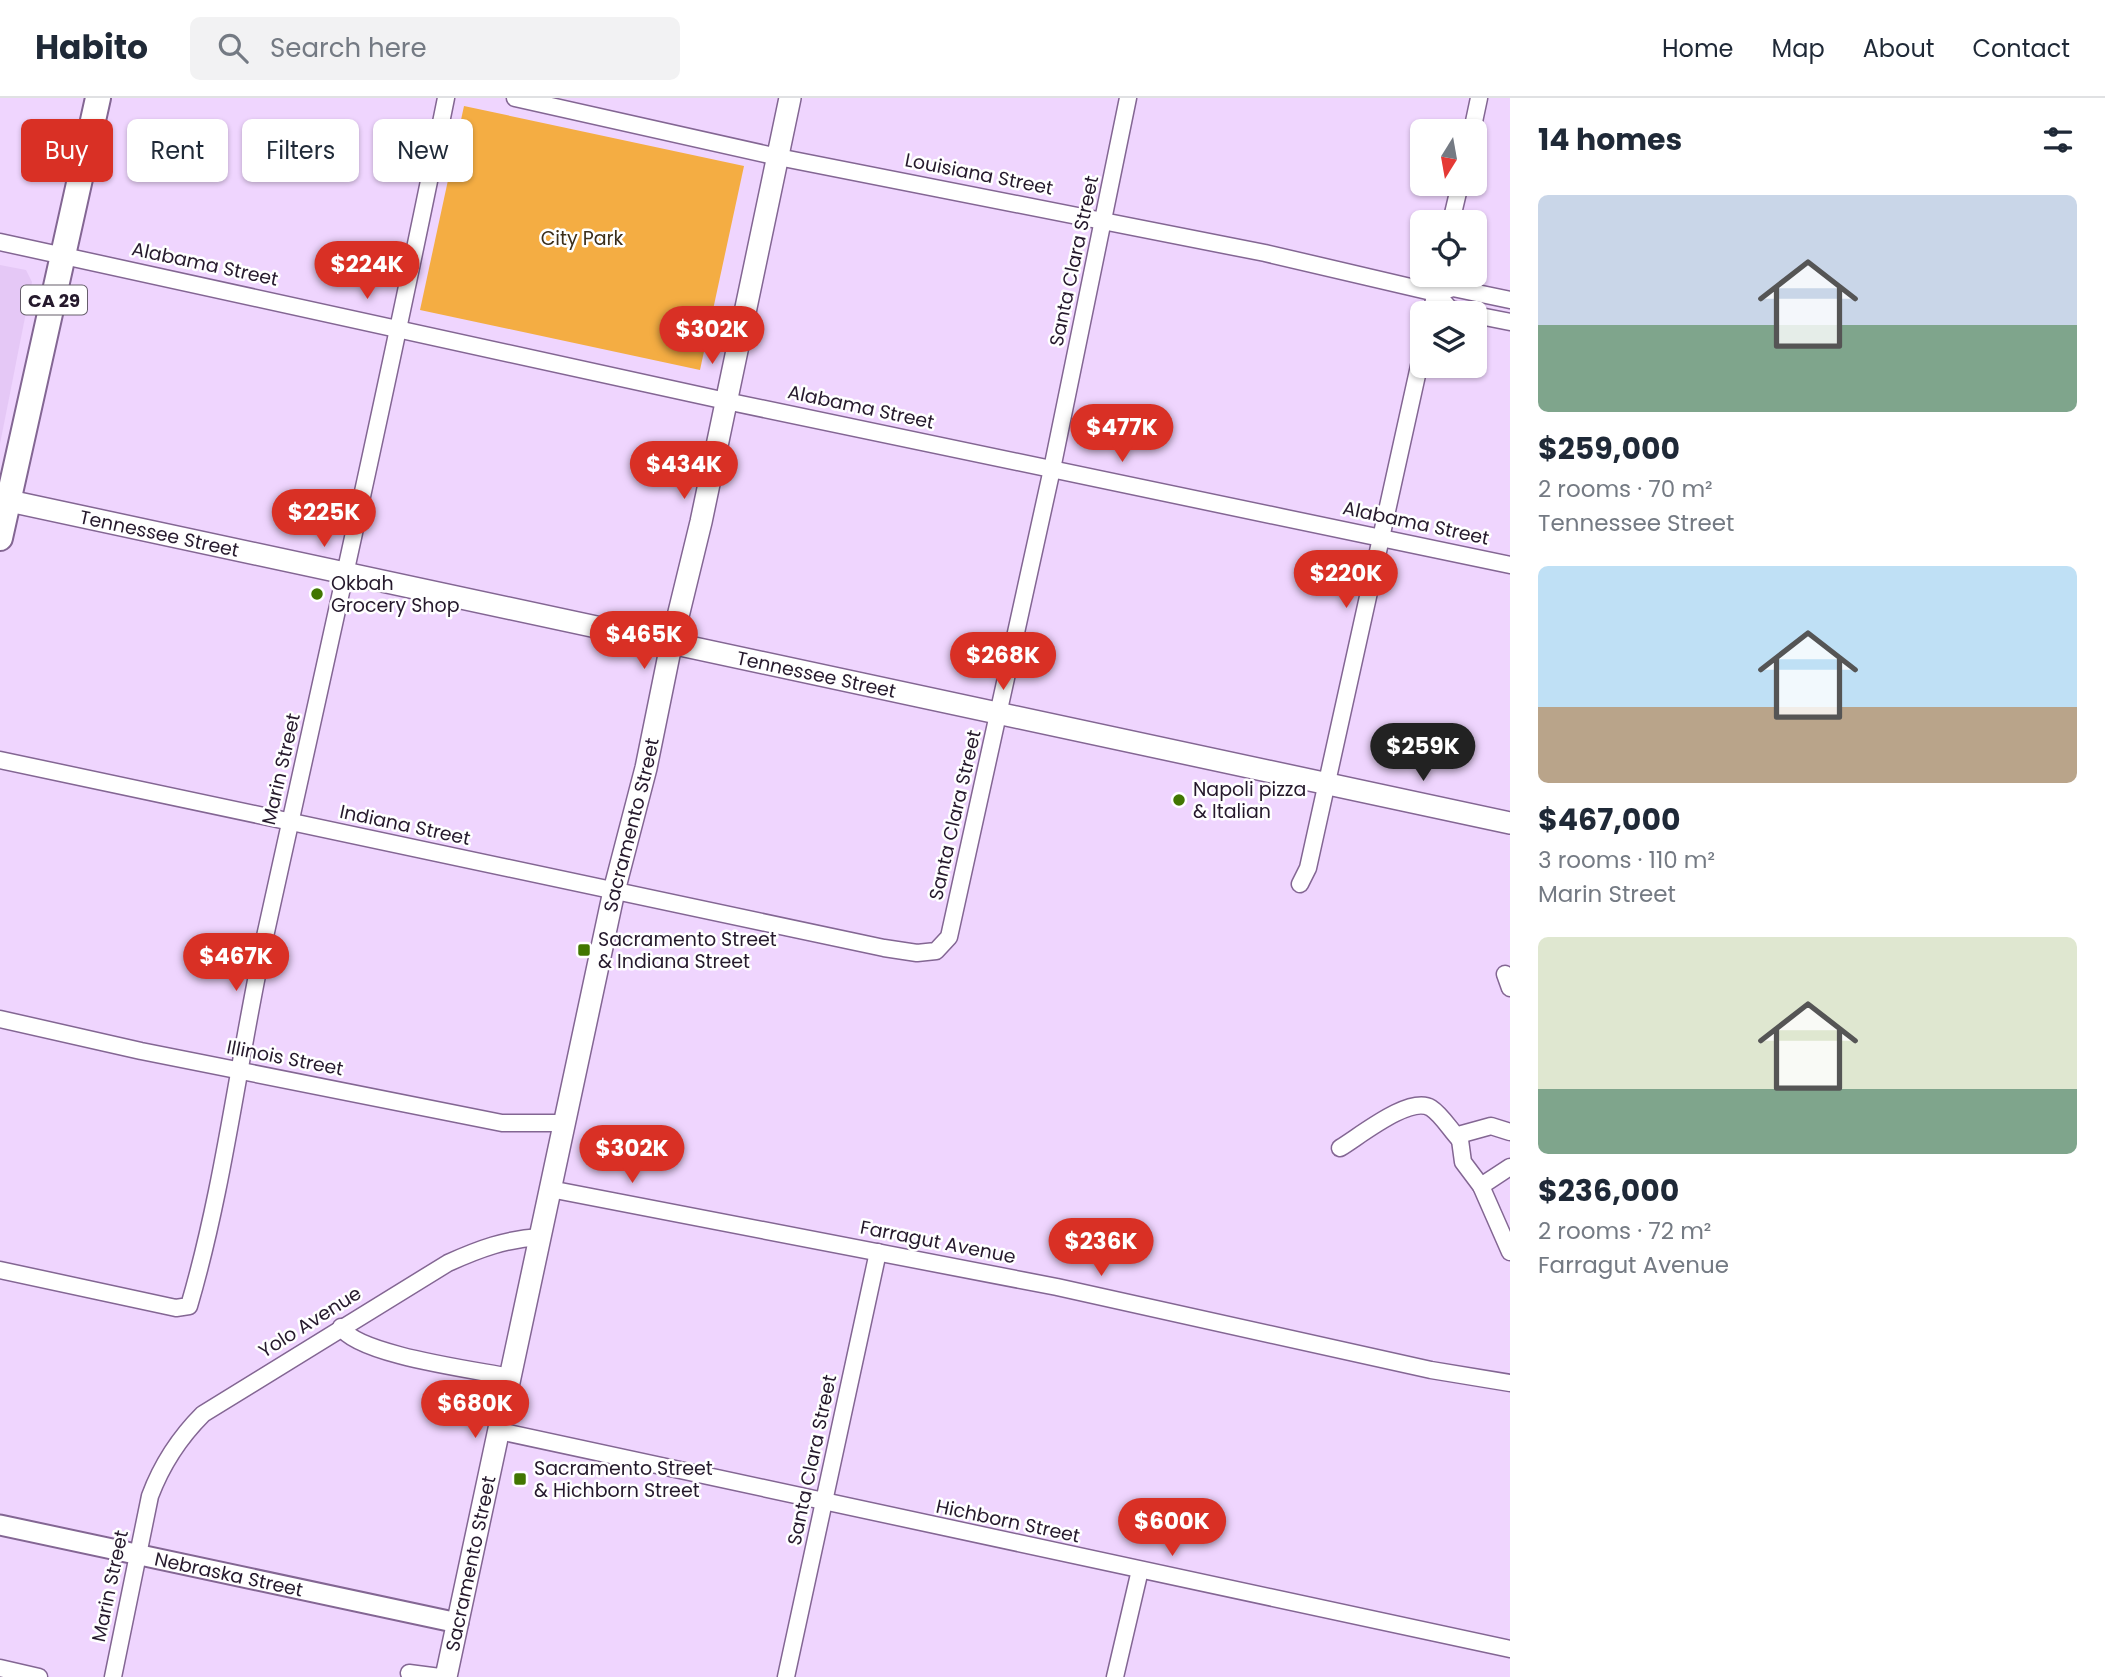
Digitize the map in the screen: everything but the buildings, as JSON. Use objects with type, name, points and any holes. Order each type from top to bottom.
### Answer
[{"type":"main road","name":"CA 29","points":[[0,538],[4,500],[64,255],[98,98]]},
{"type":"main road","name":"Sacramento Street","points":[[446,1677],[614,891],[646,768],[790,98]]},
{"type":"main road","name":"Tennessee Street","points":[[4,500],[1510,823]]},
{"type":"street","name":"Marin Street","points":[[0,1270],[176,1308],[189,1306],[217,1193],[291,822],[446,98]]},
{"type":"street","name":"Louisiana Street","points":[[515,98],[778,157],[1265,253],[1436,293],[1453,288],[1510,300]]},
{"type":"street","name":"Santa Clara Street","points":[[801,931],[906,952],[936,951],[948,937],[1000,713],[1128,98]]},
{"type":"street","points":[[1475,119],[1479,98]]},
{"type":"street","name":"Alabama Street","points":[[0,242],[399,327],[726,401],[1510,565]]},
{"type":"street","points":[[1434,301],[1437,287]]},
{"type":"street","name":"Louisiana Street","points":[[1436,293],[1443,301]]},
{"type":"street","points":[[1487,317],[1510,322]]},
{"type":"street","points":[[1300,884],[1308,867],[1327,785],[1416,378]]},
{"type":"street","name":"Indiana Street","points":[[0,760],[801,931]]},
{"type":"street","name":"Illinois Street","points":[[0,1018],[240,1070],[502,1123],[563,1132]]},
{"type":"street","points":[[1340,1148],[1401,1109],[1417,1104],[1431,1108],[1460,1140]]},
{"type":"street","points":[[1510,1132],[1491,1126],[1462,1135],[1460,1140],[1463,1162],[1482,1186],[1510,1252]]},
{"type":"street","points":[[1482,1186],[1510,1167]]},
{"type":"street","name":"Farragut Avenue","points":[[550,1189],[1057,1287],[1431,1370],[1510,1383]]},
{"type":"street","name":"Yolo Avenue","points":[[149,1503],[160,1469],[184,1433],[203,1414],[448,1263],[485,1246],[513,1239],[540,1237]]},
{"type":"street","name":"Santa Clara Street","points":[[786,1677],[826,1504],[878,1252]]},
{"type":"street","points":[[341,1327],[344,1333],[374,1349],[510,1377]]},
{"type":"street","name":"Hichborn Street","points":[[499,1432],[1510,1649]]},
{"type":"street","name":"Marin Street","points":[[113,1677],[149,1503]]},
{"type":"street","name":"Nebraska Street","points":[[0,1525],[458,1623]]},
{"type":"street","points":[[1115,1677],[1140,1570]]},
{"type":"street","points":[[0,1668],[39,1677]]},
{"type":"street","points":[[409,1673],[440,1677]]},
{"type":"shaded area","points":[[0,265],[26,270],[32,282],[0,444]]},
{"type":"green space","name":"City Park","points":[[464,106],[744,166],[700,370],[420,310],[448,182],[473,182],[473,119],[461,119]]},
{"type":"place","name":"Okbah Grocery Shop","points":[[317,594]]},
{"type":"place","name":"Napoli pizza & Italian","points":[[1179,800]]},
{"type":"place","name":"Sacramento Street & Indiana Street","points":[[584,950]]},
{"type":"place","name":"Sacramento Street & Hichborn Street","points":[[520,1479]]}]
